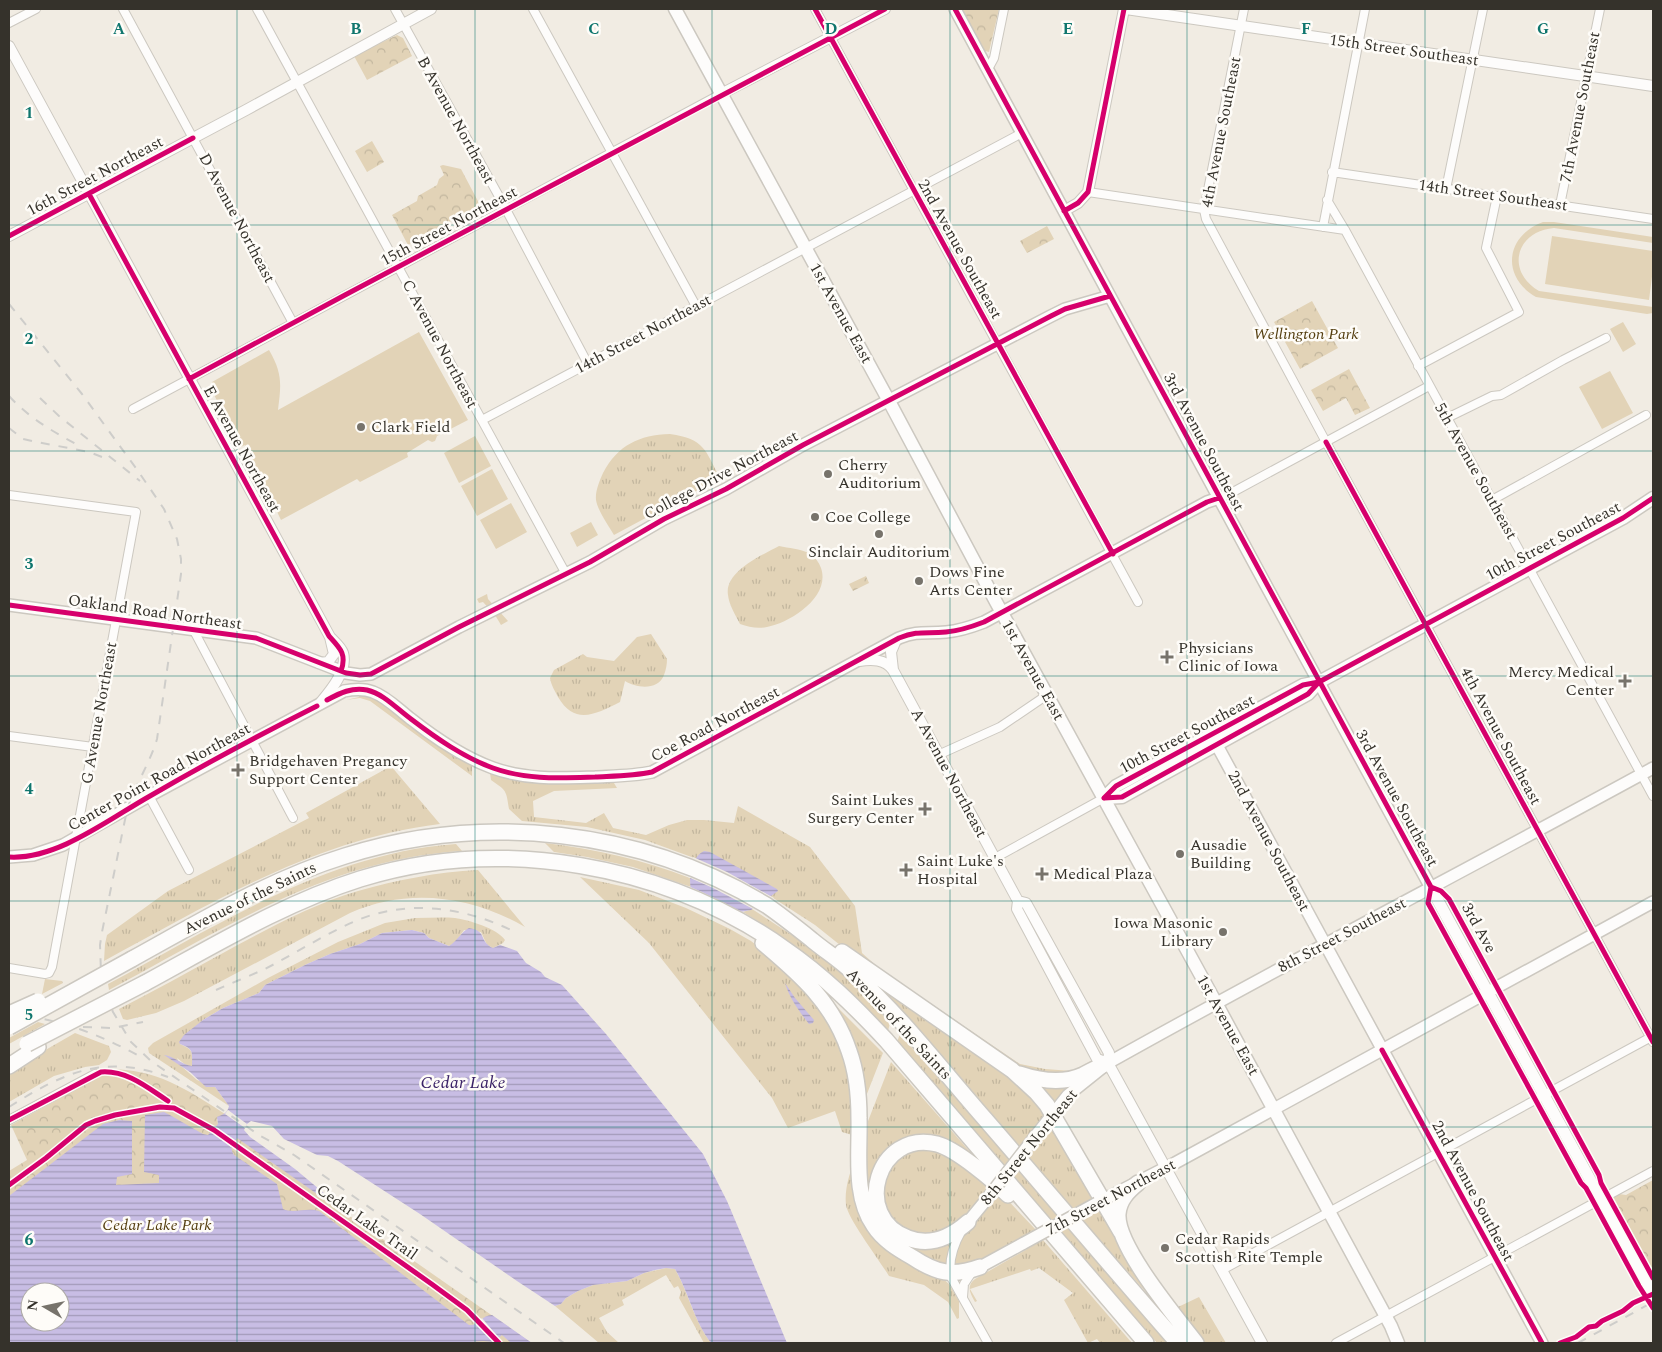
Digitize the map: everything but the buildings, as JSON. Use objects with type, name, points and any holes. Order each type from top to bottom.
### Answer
[{"type":"highway","name":"Avenue of the Saints","points":[[9,1027],[242,899],[303,871],[370,848],[428,837],[480,832],[520,832],[580,838],[623,846],[664,858],[702,873],[747,895],[781,915],[850,970],[887,1006],[920,1043],[1178,1343]]},
{"type":"highway","name":"Avenue of the Saints","points":[[9,1054],[32,1046],[77,1017],[310,897],[376,875],[405,868],[446,862],[524,860],[603,870],[632,877],[675,891],[738,920],[786,949],[811,968],[860,1012],[1146,1343]]},
{"type":"highway","points":[[781,915],[869,970],[1012,1070],[1042,1098],[1100,1202],[1121,1232],[1146,1277],[1196,1343]]},
{"type":"highway","points":[[738,920],[817,992],[832,1013],[844,1038],[853,1064],[858,1093],[861,1185],[866,1212],[873,1225],[885,1239],[911,1257],[935,1269],[950,1273],[980,1267]]},
{"type":"highway","points":[[9,1014],[97,977]]},
{"type":"highway","points":[[9,1066],[32,1046]]},
{"type":"highway","points":[[1012,1070],[1034,1079],[1065,1080],[1081,1076],[1108,1063]]},
{"type":"highway","points":[[968,1222],[951,1234],[929,1242],[913,1240],[894,1231],[881,1214],[877,1201],[876,1185],[880,1171],[896,1152],[911,1144],[932,1143],[946,1147],[1004,1190],[1077,1262]]},
{"type":"highway","points":[[1121,1232],[1118,1220],[1120,1205],[1124,1197],[1138,1183]]},
{"type":"main road","name":"1st Avenue East","points":[[675,9],[889,401],[1002,613],[1274,1108],[1386,1316],[1398,1343]]},
{"type":"main road","name":"3rd Avenue Southeast","points":[[955,9],[1653,1296]]},
{"type":"main road","name":"College Drive Northeast","points":[[459,627],[566,574],[664,519],[726,489],[803,445],[1065,309],[1110,296]]},
{"type":"main road","name":"Coe Road Northeast","points":[[322,703],[344,691],[355,689],[367,690],[382,696],[437,738],[474,760],[514,774],[548,778],[632,775],[652,772],[896,640],[924,631],[964,630],[1002,613],[1207,502],[1219,498]]},
{"type":"main road","name":"10th Street Southeast","points":[[1104,798],[1116,786],[1214,740],[1303,684],[1319,682],[1647,506],[1653,498]]},
{"type":"main road","name":"Oakland Road Northeast","points":[[9,605],[256,638],[354,675],[366,675],[384,668],[459,627]]},
{"type":"main road","points":[[382,696],[377,687],[384,668]]},
{"type":"main road","name":"Center Point Road Northeast","points":[[9,856],[46,852],[76,838],[149,796],[322,703]]},
{"type":"main road","name":"2nd Avenue Southeast","points":[[1214,740],[1542,1343]]},
{"type":"main road","name":"8th Street Southeast","points":[[1216,1003],[1653,768]]},
{"type":"main road","name":"7th Street Northeast","points":[[980,1267],[1166,1168],[1653,902]]},
{"type":"main road","name":"8th Street Northeast","points":[[968,1222],[1036,1134],[1074,1089],[1108,1063],[1216,1003]]},
{"type":"main road","name":"1st Avenue East","points":[[1393,1330],[1404,1343]]},
{"type":"street","points":[[9,23],[36,9]]},
{"type":"street","name":"D Avenue Northeast","points":[[123,9],[294,323]]},
{"type":"street","name":"C Avenue Northeast","points":[[257,9],[566,574]]},
{"type":"street","name":"B Avenue Northeast","points":[[395,9],[506,210],[588,364]]},
{"type":"street","name":"16th Street Northeast","points":[[9,236],[431,9]]},
{"type":"street","points":[[533,9],[696,306]]},
{"type":"street","name":"2nd Avenue Southeast","points":[[815,9],[1138,602]]},
{"type":"street","points":[[721,94],[885,9]]},
{"type":"street","points":[[988,69],[994,58],[1004,9]]},
{"type":"street","points":[[1064,211],[1078,203],[1088,192],[1125,9]]},
{"type":"street","name":"15th Street Southeast","points":[[1125,9],[1653,86]]},
{"type":"street","name":"4th Avenue Southeast","points":[[1244,9],[1204,210],[1206,219],[1652,1038]]},
{"type":"street","points":[[1322,227],[1364,9]]},
{"type":"street","points":[[1446,189],[1483,9]]},
{"type":"street","name":"7th Avenue Southeast","points":[[1560,205],[1600,9]]},
{"type":"street","name":"E Avenue Northeast","points":[[9,46],[330,637],[342,651],[344,661],[341,671]]},
{"type":"street","name":"15th Street Northeast","points":[[133,409],[721,94]]},
{"type":"street","points":[[805,248],[1022,133]]},
{"type":"street","name":"14th Street Southeast","points":[[1332,172],[1653,219]]},
{"type":"street","points":[[1088,192],[1345,230]]},
{"type":"street","points":[[1418,366],[1519,312],[1486,248],[1497,196]]},
{"type":"street","name":"5th Avenue Southeast","points":[[1327,200],[1448,418],[1653,796]]},
{"type":"street","name":"14th Street Northeast","points":[[482,420],[805,248]]},
{"type":"street","points":[[1448,418],[1492,396],[1501,395],[1606,338]]},
{"type":"street","points":[[1219,498],[1429,386]]},
{"type":"street","points":[[1492,500],[1646,415]]},
{"type":"street","name":"G Avenue Northeast","points":[[9,495],[136,512],[52,967],[49,973],[44,974],[9,968]]},
{"type":"street","points":[[193,629],[292,818]]},
{"type":"street","points":[[319,663],[328,662],[334,654],[330,637]]},
{"type":"street","points":[[894,670],[891,652],[896,640]]},
{"type":"street","points":[[859,661],[878,661],[890,666],[894,670]]},
{"type":"street","name":"A Avenue Northeast","points":[[894,670],[1018,901],[1026,903],[1048,941],[1109,1053],[1108,1063],[1262,1343]]},
{"type":"street","points":[[322,703],[341,671]]},
{"type":"street","points":[[938,755],[1000,727],[1047,695]]},
{"type":"street","points":[[9,736],[93,747]]},
{"type":"street","points":[[149,796],[189,870]]},
{"type":"street","points":[[995,858],[1104,798]]},
{"type":"street","points":[[1222,1270],[1652,1038]]},
{"type":"street","points":[[9,1120],[95,1074]]},
{"type":"street","points":[[1336,1343],[1495,1258],[1653,1170]]},
{"type":"street","name":"8th Street Northeast","points":[[950,1273],[955,1245],[968,1222]]},
{"type":"street","name":"7th Street Northeast","points":[[963,1297],[966,1280],[980,1267]]},
{"type":"street","points":[[950,1273],[953,1284],[963,1297],[988,1343]]},
{"type":"green space","points":[[962,9],[999,9],[989,52],[985,51]]},
{"type":"green space","points":[[397,35],[403,38],[412,56],[367,80],[354,56]]},
{"type":"green space","points":[[372,141],[384,162],[367,172],[355,151]]},
{"type":"green space","points":[[440,166],[461,169],[480,205],[408,245],[392,215],[417,201],[418,196],[437,185],[439,179],[444,175]]},
{"type":"green space","points":[[1543,222],[1653,237],[1653,243],[1554,228],[1531,236],[1524,244],[1520,253],[1519,263],[1528,283],[1539,291],[1653,307],[1653,313],[1647,314],[1536,297],[1525,289],[1517,279],[1512,257],[1521,237],[1530,228]]},
{"type":"green space","points":[[1047,226],[1054,239],[1027,253],[1020,241]]},
{"type":"green space","points":[[1552,236],[1653,251],[1649,300],[1545,284]]},
{"type":"green space","name":"Wellington Park","points":[[1312,301],[1338,348],[1300,369],[1274,322]]},
{"type":"green space","points":[[1623,322],[1636,344],[1623,352],[1610,329]]},
{"type":"green space","name":"Clark Field","points":[[419,332],[468,420],[437,436],[435,441],[428,440],[407,453],[408,457],[360,482],[357,479],[281,520],[245,445],[241,447],[211,389],[212,382],[269,350],[279,373],[280,393],[278,410]]},
{"type":"green space","name":"Wellington Park","points":[[1349,369],[1370,408],[1355,415],[1346,398],[1323,411],[1311,390]]},
{"type":"green space","points":[[1610,371],[1633,413],[1602,429],[1579,387]]},
{"type":"green space","points":[[670,434],[690,439],[702,447],[720,478],[614,535],[596,500],[597,489],[603,473],[615,455],[630,443],[639,439]]},
{"type":"green space","points":[[475,436],[491,466],[459,483],[444,453]]},
{"type":"green space","points":[[492,469],[508,499],[477,516],[461,486]]},
{"type":"green space","points":[[511,503],[527,532],[496,549],[480,520]]},
{"type":"green space","points":[[591,522],[598,535],[577,547],[570,533]]},
{"type":"green space","points":[[779,546],[809,553],[815,558],[821,568],[822,579],[820,589],[806,607],[776,625],[763,628],[740,624],[728,595],[728,587],[732,579],[746,565]]},
{"type":"green space","points":[[866,576],[869,583],[853,591],[849,584]]},
{"type":"green space","points":[[487,594],[488,599],[508,621],[501,625],[483,602],[479,603],[477,599]]},
{"type":"green space","points":[[651,634],[667,659],[664,675],[657,684],[646,687],[625,681],[620,702],[586,715],[571,712],[558,697],[550,678],[554,670],[583,654],[587,657],[614,661],[637,637]]},
{"type":"green space","points":[[359,694],[370,696],[379,701],[433,743],[472,765],[472,776],[370,701],[360,698],[346,700],[359,697]]},
{"type":"green space","points":[[391,766],[440,824],[394,832],[350,844],[307,859],[225,896],[104,961],[107,935],[168,891],[309,818],[306,813]]},
{"type":"green space","points":[[490,773],[520,781],[542,784],[614,783],[617,788],[554,791],[533,801],[534,817],[586,823],[604,813],[613,828],[646,835],[687,820],[734,823],[738,806],[810,847],[855,906],[862,953],[880,969],[1020,1064],[1045,1069],[1072,1071],[1091,1061],[1088,1067],[1070,1075],[1024,1071],[850,953],[815,925],[756,887],[708,863],[645,840],[587,827],[522,821],[509,809],[505,791],[491,780]]},
{"type":"green space","points":[[545,843],[583,848],[655,866],[690,878],[691,887],[633,867],[554,852]]},
{"type":"green space","points":[[456,844],[462,851],[413,857],[367,868],[322,882],[236,921],[109,990],[108,984],[191,938],[275,895],[363,861],[409,850]]},
{"type":"green space","points":[[478,870],[525,927],[504,916],[461,902],[417,898],[372,905],[350,913],[184,1001],[156,1013],[127,1020],[123,1019],[119,1009],[272,927],[323,903],[358,891],[402,880]]},
{"type":"green space","points":[[580,877],[639,890],[686,908],[730,929],[751,941],[769,955],[825,1010],[853,1077],[852,1135],[842,1132],[835,1111],[788,1128],[772,1098],[649,943]]},
{"type":"green space","points":[[752,909],[798,939],[849,979],[890,1023],[888,1031],[820,967],[783,938],[743,912]]},
{"type":"green space","points":[[415,918],[455,918],[489,928],[505,940],[493,948],[487,945],[481,932],[464,930],[455,943],[449,946],[429,938],[424,933],[412,930],[382,933],[360,944],[307,964],[265,985],[259,993],[223,1008],[203,1020],[180,1044],[190,1050],[192,1066],[187,1066],[177,1058],[180,1065],[197,1080],[215,1087],[229,1106],[149,1053],[148,1048],[153,1043],[268,978],[338,942],[385,923]]},
{"type":"green space","points":[[870,977],[1022,1082],[1047,1112],[1020,1147],[923,1033]]},
{"type":"green space","points":[[45,979],[62,981],[63,983],[42,994]]},
{"type":"green space","points":[[829,999],[883,1053],[863,1104]]},
{"type":"green space","points":[[38,1022],[45,1024],[9,1044],[9,1038]]},
{"type":"green space","points":[[75,1033],[109,1046],[111,1052],[107,1060],[99,1065],[54,1076],[9,1102],[9,1071]]},
{"type":"green space","points":[[900,1034],[1010,1160],[1005,1167],[897,1042]]},
{"type":"green space","points":[[891,1062],[993,1178],[925,1139],[877,1170],[889,1230],[952,1241],[946,1266],[903,1247],[869,1207],[863,1134]]},
{"type":"green space","name":"Cedar Lake Park","points":[[93,1070],[123,1070],[154,1076],[183,1088],[225,1114],[217,1119],[218,1124],[530,1342],[9,1343],[9,1171],[27,1160],[11,1125],[97,1078]]},
{"type":"green space","points":[[1035,1084],[1069,1087],[1069,1088],[1054,1105]]},
{"type":"green space","points":[[1055,1132],[1093,1198],[1074,1210],[1027,1155],[1045,1133]]},
{"type":"green space","points":[[937,1147],[991,1185],[969,1213],[948,1233],[908,1235],[883,1211],[882,1175],[906,1150]]},
{"type":"green space","points":[[856,1155],[861,1207],[949,1284],[959,1301],[959,1318],[957,1319],[948,1302],[924,1285],[889,1276],[858,1230],[846,1205],[848,1179]]},
{"type":"green space","points":[[1017,1168],[1060,1217],[1052,1222],[1012,1175]]},
{"type":"green space","points":[[1653,1180],[1653,1276],[1613,1200],[1619,1194],[1626,1195]]},
{"type":"green space","points":[[999,1191],[1036,1230],[974,1264],[955,1266],[955,1256],[963,1236],[977,1216]]},
{"type":"green space","points":[[1101,1209],[1160,1308],[1081,1219]]},
{"type":"green space","points":[[1068,1227],[1168,1343],[1157,1343],[1060,1231]]},
{"type":"green space","points":[[1043,1240],[1132,1343],[1100,1343],[1097,1339],[1088,1343],[1064,1300],[1073,1293],[1039,1268],[1031,1271],[1030,1269],[970,1289],[972,1282]]},
{"type":"green space","points":[[666,1268],[675,1269],[700,1326],[711,1343],[704,1343],[679,1298],[681,1292],[678,1286],[674,1288],[666,1275],[622,1300],[624,1305],[599,1318],[607,1332],[619,1343],[599,1343],[555,1306],[561,1304],[566,1298],[578,1291],[593,1285],[627,1281],[644,1273]]},
{"type":"green space","points":[[970,1289],[977,1301],[975,1302],[970,1293]]},
{"type":"green space","points":[[1199,1297],[1226,1343],[1202,1343],[1176,1308]]},
{"type":"water","points":[[704,851],[710,852],[778,891],[751,910],[740,912],[691,889],[692,867],[696,857]]},
{"type":"water","name":"Cedar Lake","points":[[469,928],[479,931],[488,945],[493,948],[500,945],[517,951],[526,963],[541,972],[545,977],[562,985],[606,1034],[703,1154],[727,1201],[787,1343],[711,1343],[700,1326],[675,1269],[655,1270],[627,1281],[593,1285],[578,1291],[566,1298],[561,1304],[555,1306],[338,1161],[328,1156],[317,1155],[284,1139],[272,1126],[251,1121],[244,1130],[250,1137],[295,1169],[343,1209],[340,1210],[237,1138],[232,1148],[234,1155],[277,1184],[283,1209],[319,1211],[469,1325],[492,1315],[532,1343],[511,1343],[502,1335],[493,1342],[457,1343],[9,1343],[9,1196],[103,1124],[119,1120],[132,1121],[132,1174],[117,1177],[116,1185],[159,1183],[159,1175],[144,1172],[145,1115],[164,1112],[208,1135],[218,1124],[217,1117],[227,1111],[229,1106],[215,1087],[206,1087],[190,1072],[164,1055],[192,1066],[190,1049],[179,1042],[184,1035],[203,1020],[223,1008],[259,993],[265,985],[307,964],[360,944],[382,933],[412,930],[424,933],[429,938],[449,946]]},
{"type":"water","points":[[785,983],[814,1020],[813,1023],[809,1024],[798,1010]]},
{"type":"pier","points":[[693,857],[727,872],[774,898],[755,910],[688,877]]},
{"type":"pier","points":[[688,886],[746,914],[741,915],[689,890]]},
{"type":"pier","points":[[228,1110],[247,1124],[245,1128],[225,1114]]},
{"type":"pier","points":[[216,1127],[235,1141],[231,1147],[212,1132]]},
{"type":"pier","points":[[482,1318],[498,1337],[493,1342],[477,1323]]},
{"type":"railway","points":[[9,304],[82,394],[164,509],[177,539],[181,559],[181,574],[157,739],[127,810],[100,945],[103,988],[113,1012],[131,1042],[151,1061],[259,1135],[294,1155],[564,1343]]},
{"type":"railway","points":[[9,396],[25,412],[43,425],[82,447]]},
{"type":"railway","points":[[40,398],[59,416],[140,481]]},
{"type":"railway","points":[[9,428],[23,439],[89,452],[107,459]]},
{"type":"railway","points":[[216,990],[265,969],[353,922],[394,910],[415,908],[457,912],[498,924],[517,933]]},
{"type":"railway","points":[[9,1014],[44,1019],[77,1028],[141,1057]]},
{"type":"railway","points":[[83,1027],[113,1028],[143,1022]]},
{"type":"railway","points":[[9,1107],[66,1076],[85,1070],[104,1067],[124,1067],[145,1070],[168,1077]]},
{"type":"railway","points":[[1578,1343],[1653,1302]]},
{"type":"cycle path","points":[[815,9],[1113,554]]},
{"type":"cycle path","points":[[189,379],[885,9]]},
{"type":"cycle path","points":[[955,9],[1431,887]]},
{"type":"cycle path","points":[[1064,211],[1078,203],[1088,192],[1124,9]]},
{"type":"cycle path","points":[[9,236],[193,138]]},
{"type":"cycle path","points":[[89,194],[329,636],[341,652],[343,656],[341,671]]},
{"type":"cycle path","points":[[9,605],[256,638],[346,673],[371,674],[459,627],[590,562],[664,519],[726,489],[803,445],[1051,316],[1065,309],[1110,296]]},
{"type":"cycle path","points":[[1326,442],[1653,1042]]},
{"type":"cycle path","points":[[327,700],[351,690],[362,689],[373,692],[385,698],[420,726],[450,746],[482,764],[518,775],[556,778],[624,776],[652,772],[899,638],[917,633],[956,631],[984,622],[1207,502],[1219,498]]},
{"type":"cycle path","points":[[1104,798],[1116,786],[1303,685],[1319,682],[1623,518],[1653,498]]},
{"type":"cycle path","points":[[1104,798],[1122,797],[1308,694],[1319,682]]},
{"type":"cycle path","points":[[9,857],[46,852],[64,845],[191,772],[317,706]]},
{"type":"cycle path","points":[[1431,887],[1428,903],[1581,1183],[1586,1188],[1653,1308]]},
{"type":"cycle path","name":"3rd Ave","points":[[1431,887],[1441,891],[1449,899],[1653,1278]]},
{"type":"cycle path","points":[[1382,1050],[1542,1343]]},
{"type":"cycle path","points":[[9,1120],[101,1072],[111,1072],[128,1077],[168,1101]]},
{"type":"cycle path","name":"Cedar Lake Trail","points":[[9,1185],[86,1125],[115,1115],[160,1107],[174,1108],[214,1130],[433,1285],[467,1310],[499,1343]]},
{"type":"cycle path","points":[[1560,1343],[1576,1337],[1589,1327],[1596,1326],[1623,1311],[1633,1303],[1653,1294]]},
{"type":"place","name":"Clark Field","points":[[361,427]]},
{"type":"place","name":"Cherry Auditorium","points":[[828,474]]},
{"type":"place","name":"Coe College","points":[[815,517]]},
{"type":"place","name":"Sinclair Auditorium","points":[[879,534]]},
{"type":"place","name":"Dows Fine Arts Center","points":[[919,581]]},
{"type":"place","name":"Physicians Clinic of Iowa","points":[[1167,657]]},
{"type":"place","name":"Mercy Medical Center","points":[[1625,681]]},
{"type":"place","name":"Bridgehaven Pregancy Support Center","points":[[238,770]]},
{"type":"place","name":"Saint Lukes Surgery Center","points":[[925,809]]},
{"type":"place","name":"Ausadie Building","points":[[1180,854]]},
{"type":"place","name":"Saint Luke's Hospital","points":[[906,870]]},
{"type":"place","name":"Medical Plaza","points":[[1042,874]]},
{"type":"place","name":"Iowa Masonic Library","points":[[1223,932]]},
{"type":"place","name":"Cedar Rapids Scottish Rite Temple","points":[[1165,1248]]}]
